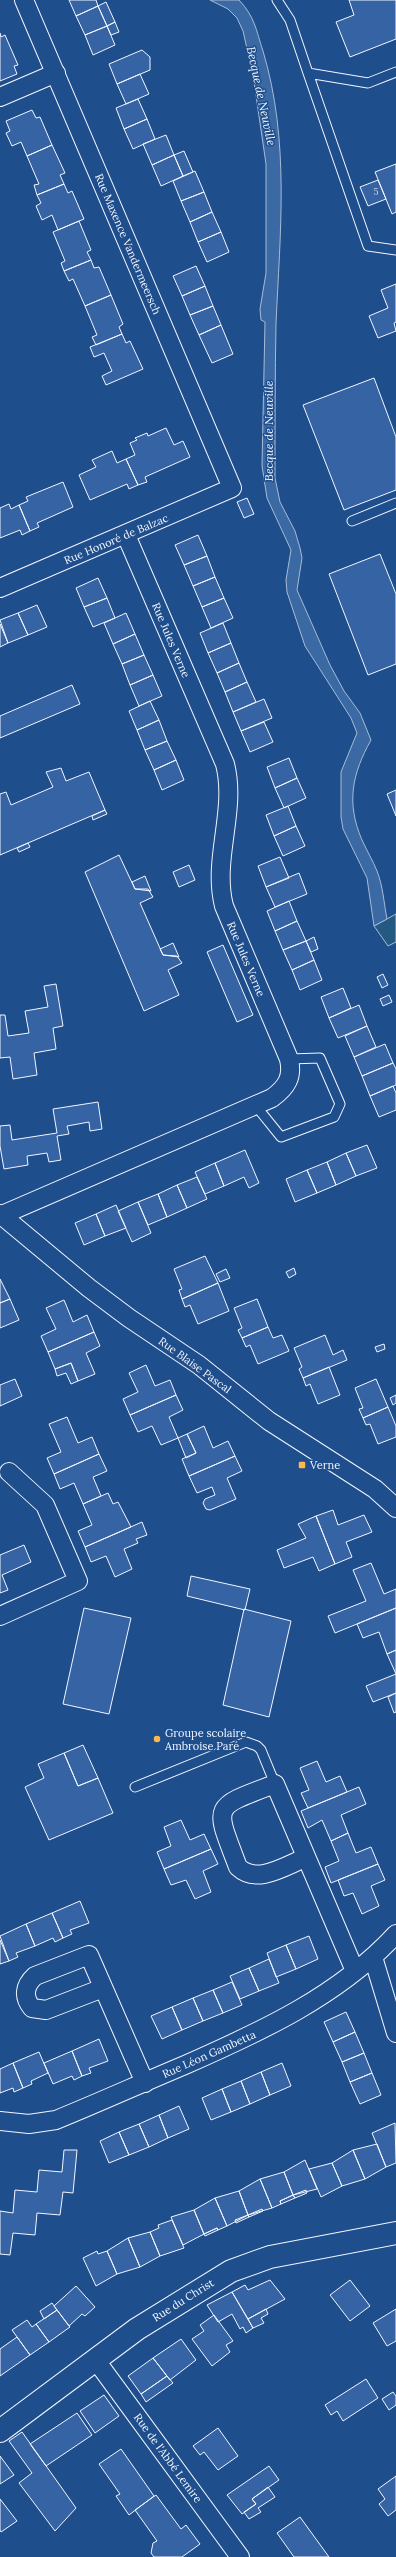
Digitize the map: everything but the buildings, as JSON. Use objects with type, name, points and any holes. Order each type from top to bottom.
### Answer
[{"type":"street","name":"Rue Maxence Vandermeersch","points":[[24,0],[232,488]]},
{"type":"street","points":[[0,97],[56,73]]},
{"type":"street","name":"Rue Honoré de Balzac","points":[[0,588],[126,535],[232,488]]},
{"type":"street","name":"Rue Jules Verne","points":[[1,1214],[256,1106],[272,1098],[288,1084],[290,1077],[289,1058],[224,906],[220,889],[229,797],[225,764],[126,535]]},
{"type":"street","name":"Rue Blaise Pascal","points":[[1,1214],[89,1288],[129,1318],[199,1366],[269,1421],[375,1490],[396,1508]]},
{"type":"street","points":[[0,1616],[78,1581],[45,1506],[9,1472]]},
{"type":"street","points":[[305,1858],[263,1875],[244,1872],[238,1867],[222,1824],[222,1813],[226,1805],[234,1800],[275,1784],[305,1858],[355,1971]]},
{"type":"street","name":"Rue Léon Gambetta","points":[[0,2121],[29,2124],[56,2120],[268,2028],[305,2006],[355,1971],[373,1957],[396,1934]]},
{"type":"street","points":[[373,1957],[396,2032]]},
{"type":"street","points":[[103,1988],[144,2082]]},
{"type":"street","name":"Rue du Christ","points":[[0,2431],[137,2329],[231,2271],[270,2258],[396,2233]]},
{"type":"street","name":"Rue de l'Abbé Lemire","points":[[95,2359],[240,2557]]},
{"type":"lane","points":[[277,0],[290,20],[368,246],[396,250]]},
{"type":"lane","points":[[308,73],[368,82],[396,72]]},
{"type":"lane","points":[[352,522],[396,503]]},
{"type":"lane","points":[[256,1106],[281,1137],[334,1117],[340,1104],[320,1058],[289,1058]]},
{"type":"lane","points":[[135,1787],[246,1742],[252,1743],[261,1750],[275,1784]]},
{"type":"shaded area","points":[[396,914],[396,942],[388,946],[374,926]]},
{"type":"water","name":"Becque de Neuville","points":[[210,0],[239,0],[249,12],[257,30],[271,85],[277,119],[281,187],[281,221],[276,324],[275,478],[280,502],[295,531],[302,558],[297,590],[330,665],[344,691],[360,713],[371,740],[359,765],[353,789],[353,801],[357,826],[381,883],[387,919],[374,926],[367,878],[343,829],[341,817],[341,772],[357,733],[351,718],[305,646],[287,592],[286,580],[291,550],[267,498],[262,466],[265,322],[261,320],[260,309],[266,273],[266,164],[253,75],[243,31],[237,18],[228,9]]},
{"type":"place","name":"Verne","points":[[302,1465]]},
{"type":"place","name":"Groupe scolaire Ambroise Paré","points":[[157,1739]]}]
